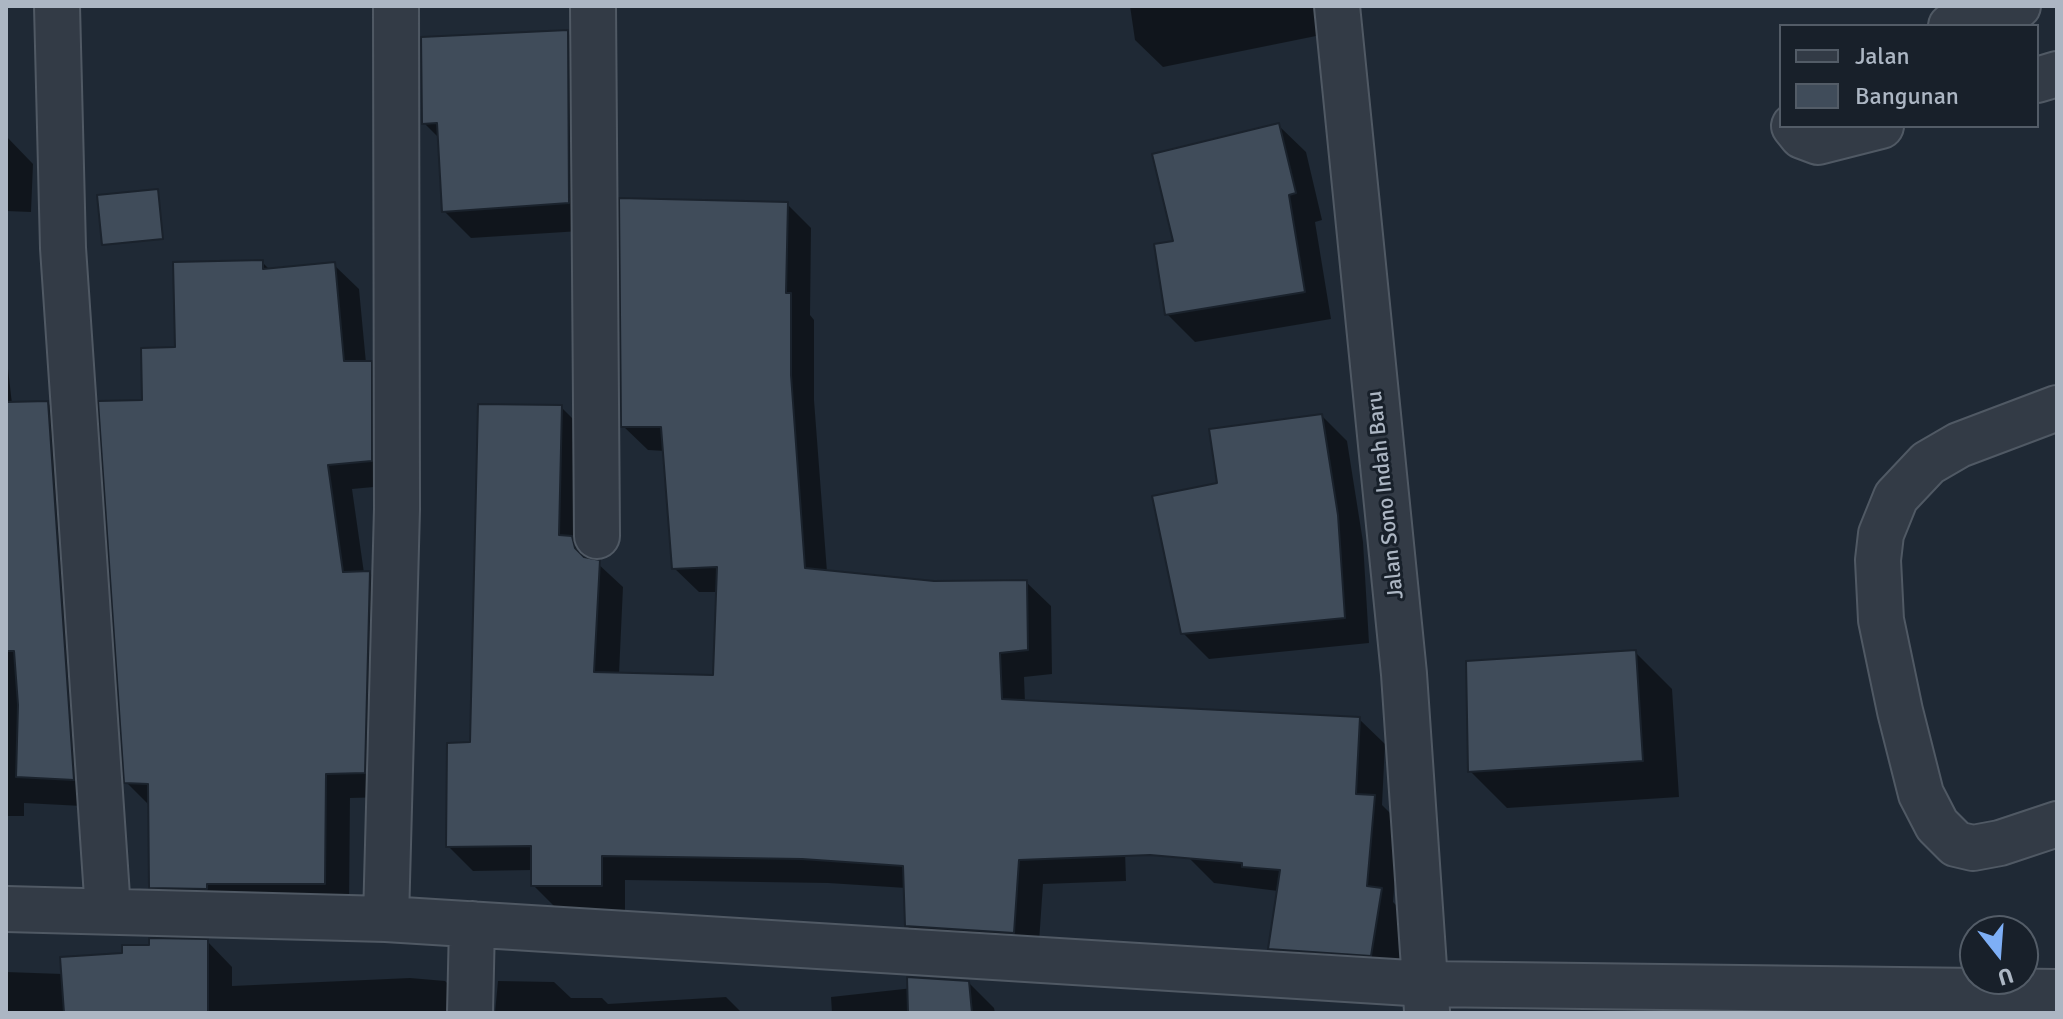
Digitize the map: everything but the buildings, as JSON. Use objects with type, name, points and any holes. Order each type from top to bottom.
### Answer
[{"type":"street","points":[[57,6],[63,248],[108,911]]},
{"type":"street","points":[[386,919],[397,509],[396,6]]},
{"type":"street","points":[[593,6],[597,536]]},
{"type":"street","name":"Jalan Sono Indah Baru","points":[[1337,6],[1404,674],[1426,998]]},
{"type":"street","points":[[1958,24],[2018,6]]},
{"type":"street","points":[[1796,128],[1802,136],[1818,142],[1873,128]]},
{"type":"street","points":[[2057,408],[1959,445],[1928,463],[1896,497],[1881,534],[1878,560],[1881,620],[1900,711],[1921,794],[1937,825],[1956,844],[1973,848],[2000,843],[2057,824]]},
{"type":"street","points":[[6,909],[472,924],[1426,998],[2057,992]]},
{"type":"street","points":[[470,1013],[472,924]]}]
